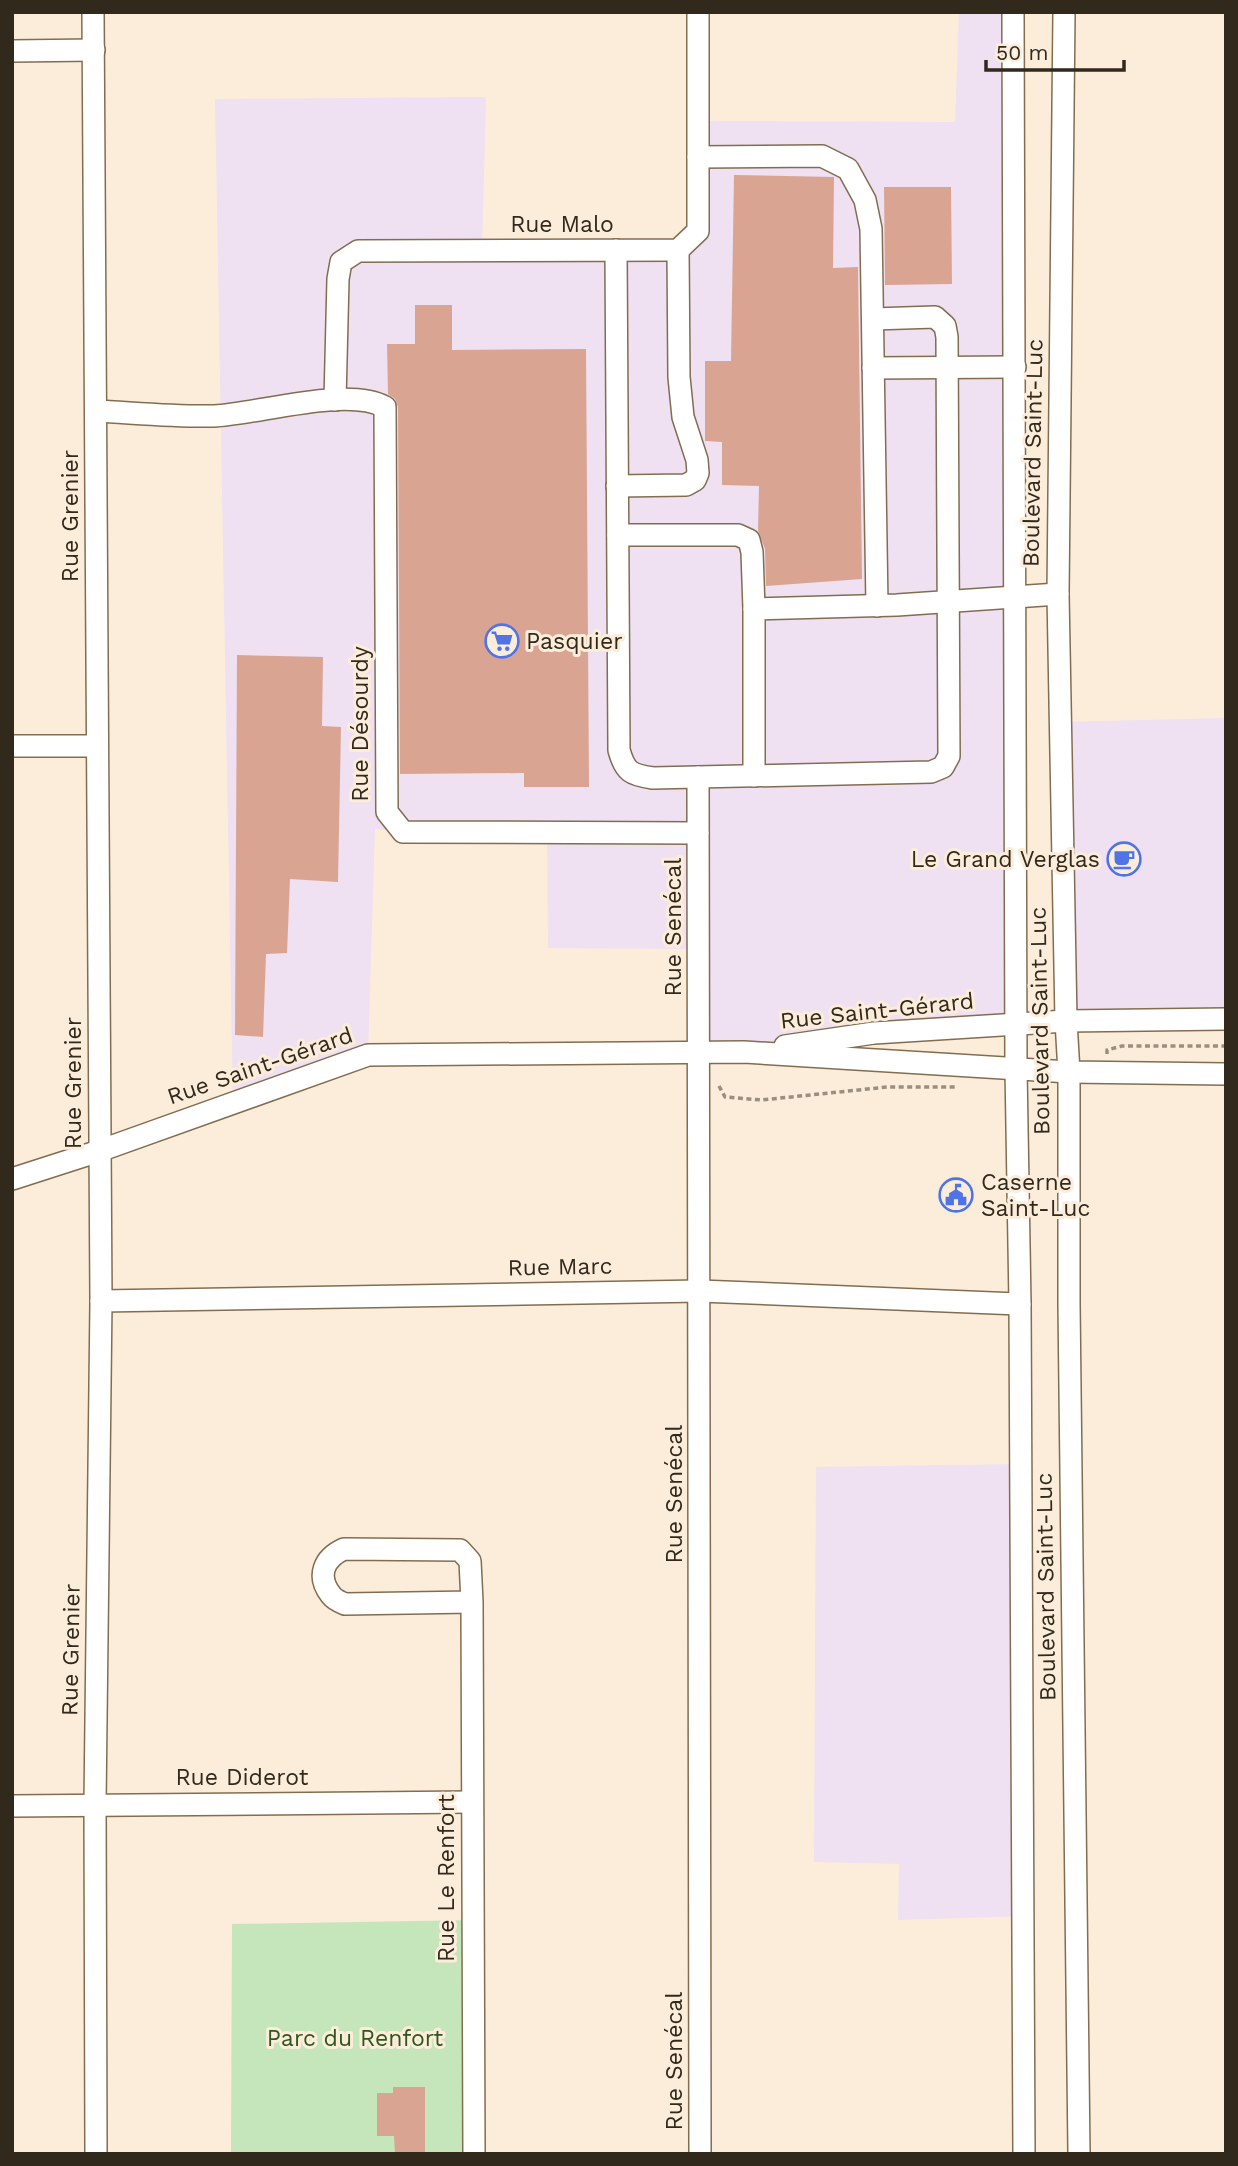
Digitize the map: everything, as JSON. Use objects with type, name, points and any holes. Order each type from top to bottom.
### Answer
[{"type":"street","name":"Rue Grenier","points":[[93,12],[101,1301],[95,1804],[96,2154]]},
{"type":"street","points":[[618,486],[686,485],[695,480],[698,473],[697,460],[683,417],[679,377],[678,250],[698,231],[698,12]]},
{"type":"street","name":"Boulevard Saint-Luc","points":[[1013,12],[1016,1069],[1020,1304],[1024,2154]]},
{"type":"street","name":"Boulevard Saint-Luc","points":[[1064,12],[1058,594],[1069,1072],[1069,1304],[1079,2154]]},
{"type":"street","points":[[12,51],[94,50]]},
{"type":"street","points":[[698,157],[822,156],[848,169],[865,200],[871,229],[877,606]]},
{"type":"street","points":[[616,250],[619,750],[623,766],[636,776],[653,778],[931,772],[943,767],[949,756],[947,337],[945,326],[935,317],[873,319]]},
{"type":"street","name":"Rue Malo","points":[[335,400],[338,279],[341,262],[358,251],[678,250]]},
{"type":"street","points":[[873,368],[1015,367]]},
{"type":"street","points":[[96,411],[215,416],[335,400]]},
{"type":"street","name":"Rue Désourdy","points":[[335,400],[374,401],[385,407],[387,812],[403,832],[698,833]]},
{"type":"street","points":[[618,535],[738,534],[749,540],[752,552],[754,609],[754,776]]},
{"type":"street","points":[[754,609],[877,606],[1058,594]]},
{"type":"street","points":[[12,746],[97,746]]},
{"type":"street","name":"Rue Senécal","points":[[698,777],[700,2154]]},
{"type":"street","name":"Rue Saint-Gérard","points":[[744,1052],[874,1033],[1066,1021],[1226,1019]]},
{"type":"street","name":"Rue Saint-Gérard","points":[[12,1179],[99,1151],[368,1055],[699,1051],[1069,1072],[1226,1074]]},
{"type":"street","name":"Rue Marc","points":[[101,1301],[700,1291],[1020,1304]]},
{"type":"street","name":"Rue Le Renfort","points":[[471,1602],[345,1604],[331,1597],[324,1581],[324,1566],[331,1555],[344,1549],[460,1550],[470,1560],[471,1602],[474,2154]]},
{"type":"street","name":"Rue Diderot","points":[[12,1806],[472,1802]]},
{"type":"path","points":[[1106,1060],[1107,1050],[1122,1046],[1226,1046]]},
{"type":"path","points":[[725,1097],[762,1100],[887,1087],[961,1087]]},
{"type":"shaded area","points":[[959,12],[1013,12],[1016,1025],[744,1052],[699,1051],[699,949],[548,948],[547,833],[403,832],[375,829],[368,1055],[233,1107],[215,99],[486,97],[482,251],[678,250],[698,231],[698,121],[955,122]]},
{"type":"shaded area","points":[[1226,718],[1226,1019],[1066,1021],[1060,722]]},
{"type":"shaded area","points":[[1020,1464],[1023,1916],[898,1920],[899,1864],[814,1862],[816,1467]]},
{"type":"green space","name":"Parc du Renfort","points":[[474,1920],[472,2154],[231,2154],[232,1924]]},
{"type":"building","points":[[734,175],[834,177],[833,268],[858,267],[862,579],[766,586],[765,549],[758,531],[759,486],[722,485],[722,442],[705,441],[705,361],[731,361]]},
{"type":"building","points":[[884,187],[951,187],[952,284],[885,285]]},
{"type":"building","points":[[415,305],[452,305],[452,350],[586,349],[589,787],[524,787],[524,773],[400,774],[398,407],[395,399],[388,394],[387,344],[415,344]]},
{"type":"building","points":[[237,655],[323,657],[322,726],[341,727],[338,882],[290,879],[287,953],[266,954],[263,1037],[235,1035]]},
{"type":"building","points":[[393,2087],[425,2087],[425,2154],[395,2154],[394,2136],[377,2136],[377,2093],[393,2093]]},
{"type":"place","name":"Pasquier","points":[[502,641]]},
{"type":"place","name":"Le Grand Verglas","points":[[1124,859]]},
{"type":"place","name":"Caserne Saint-Luc","points":[[956,1195]]}]
